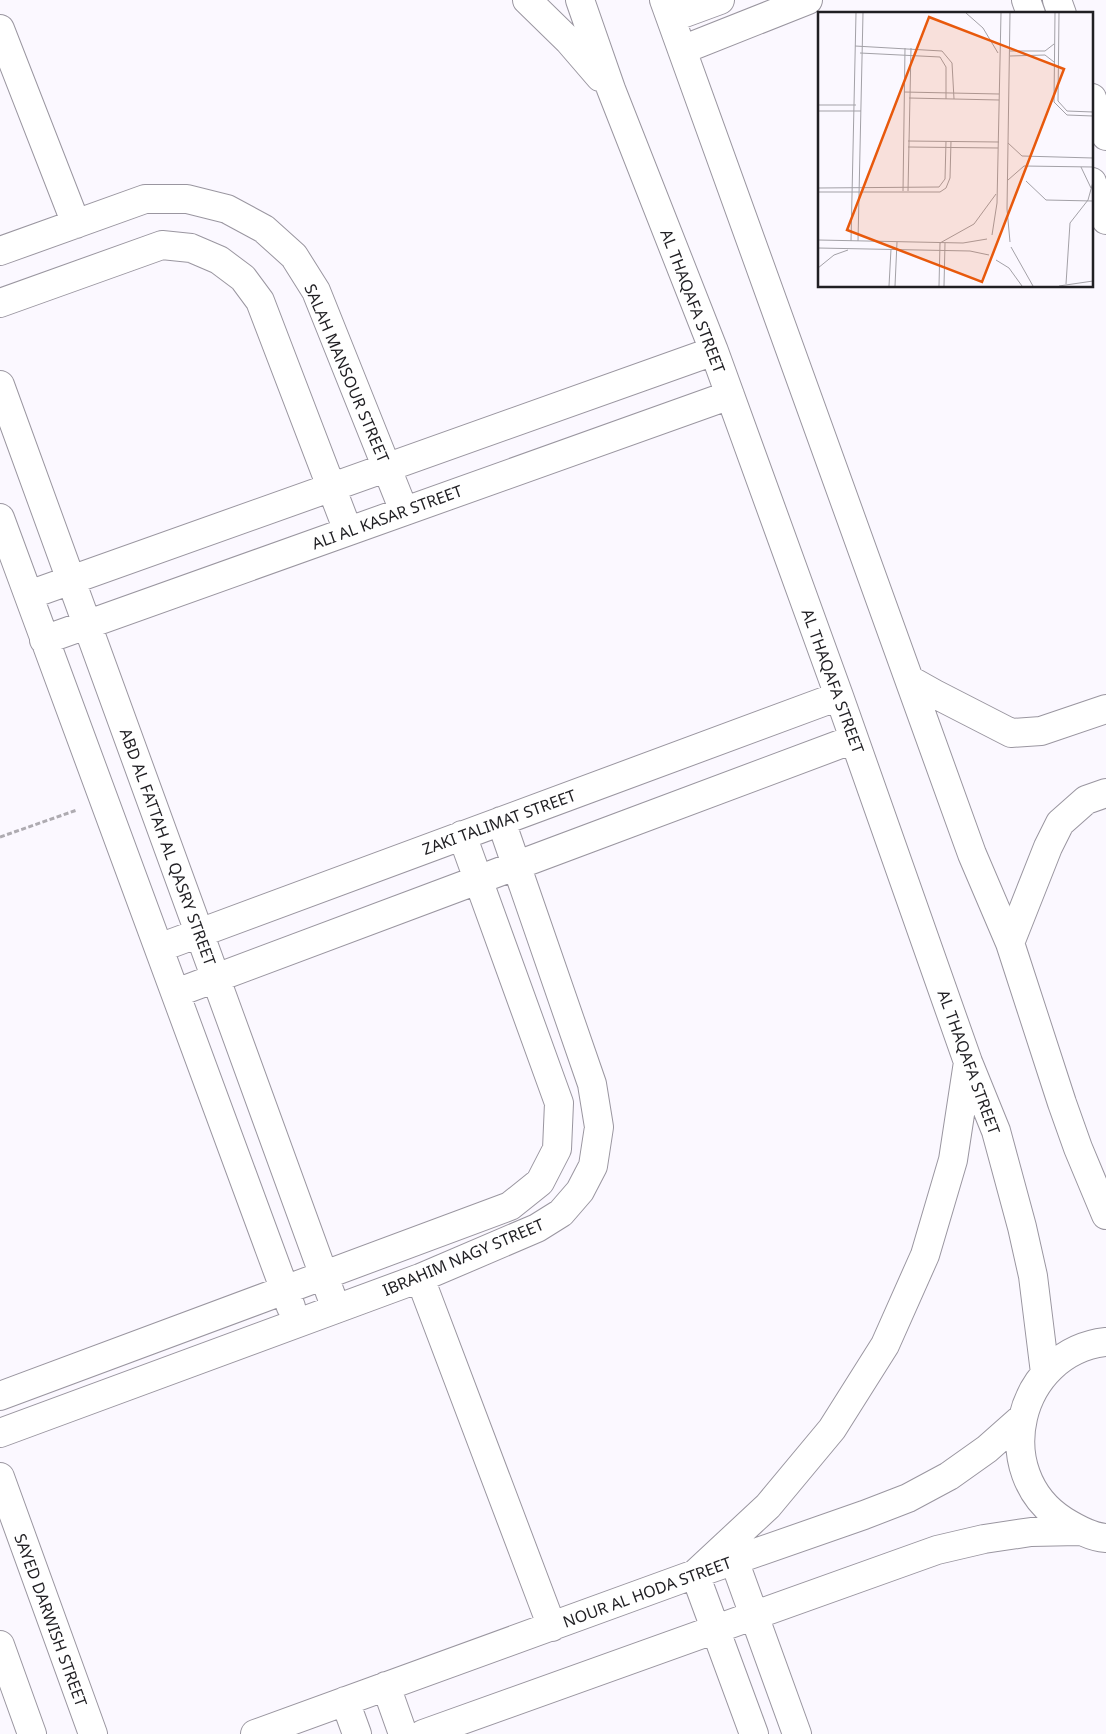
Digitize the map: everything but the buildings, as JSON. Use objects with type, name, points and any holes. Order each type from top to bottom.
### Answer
[{"type":"street","points":[[527,0],[570,41],[611,89]]},
{"type":"street","name":"AL THAQAFA STREET","points":[[580,0],[611,89],[714,351],[839,696],[968,1062],[996,1131],[1033,1276],[1045,1374]]},
{"type":"street","points":[[720,0],[667,9],[972,854],[1010,943],[1081,1156],[1106,1215]]},
{"type":"street","points":[[682,50],[808,0]]},
{"type":"street","points":[[1026,0],[1030,12]]},
{"type":"street","points":[[1057,0],[1061,12]]},
{"type":"street","points":[[0,29],[76,224]]},
{"type":"street","points":[[1094,103],[1106,136]]},
{"type":"street","points":[[1094,187],[1106,220]]},
{"type":"street","name":"SALAH MANSOUR STREET","points":[[0,251],[145,199],[187,199],[227,209],[264,228],[294,256],[316,291],[404,511]]},
{"type":"street","points":[[0,303],[162,245],[191,248],[219,260],[243,278],[260,301],[348,531]]},
{"type":"street","points":[[29,595],[714,351]]},
{"type":"street","name":"ABD AL FATTAH AL QASRY STREET","points":[[0,385],[336,1309]]},
{"type":"street","name":"ALI AL KASAR STREET","points":[[44,640],[730,395]]},
{"type":"street","points":[[0,518],[298,1323]]},
{"type":"street","points":[[910,680],[1011,733],[1041,731],[1106,709]]},
{"type":"street","name":"ZAKI TALIMAT STREET","points":[[159,948],[839,696]]},
{"type":"street","points":[[176,993],[854,739]]},
{"type":"street","points":[[1010,943],[1044,855],[1060,823],[1086,800],[1106,793]]},
{"type":"street","name":"IBRAHIM NAGY STREET","points":[[0,1433],[420,1278],[538,1228],[561,1213],[580,1191],[593,1166],[599,1127],[592,1084],[500,821]]},
{"type":"street","name":"IBRAHIM NAGY STREET","points":[[0,1396],[510,1206],[540,1182],[557,1149],[559,1103],[462,835]]},
{"type":"street","points":[[754,1734],[695,1574],[768,1506],[832,1429],[884,1345],[928,1246],[953,1160],[968,1062]]},
{"type":"street","points":[[557,1149],[593,1166]]},
{"type":"street","points":[[420,1278],[552,1627]]},
{"type":"street","points":[[1079,1531],[1056,1516],[1037,1496],[1028,1479],[1024,1471],[1020,1444],[1022,1418],[1031,1394],[1045,1374],[1067,1354],[1094,1343],[1106,1342]]},
{"type":"street","name":"NOUR AL HODA STREET","points":[[255,1734],[908,1498],[949,1476],[972,1460],[1022,1418]]},
{"type":"street","name":"SAYED DARWISH STREET","points":[[0,1477],[93,1734]]},
{"type":"street","points":[[422,1734],[937,1550],[984,1538],[1031,1532],[1079,1531],[1106,1538]]},
{"type":"street","points":[[734,1560],[797,1734]]},
{"type":"street","points":[[0,1644],[32,1734]]},
{"type":"street","points":[[386,1686],[403,1734]]},
{"type":"street","points":[[346,1701],[357,1734]]},
{"type":"path","points":[[0,837],[104,801]]}]
